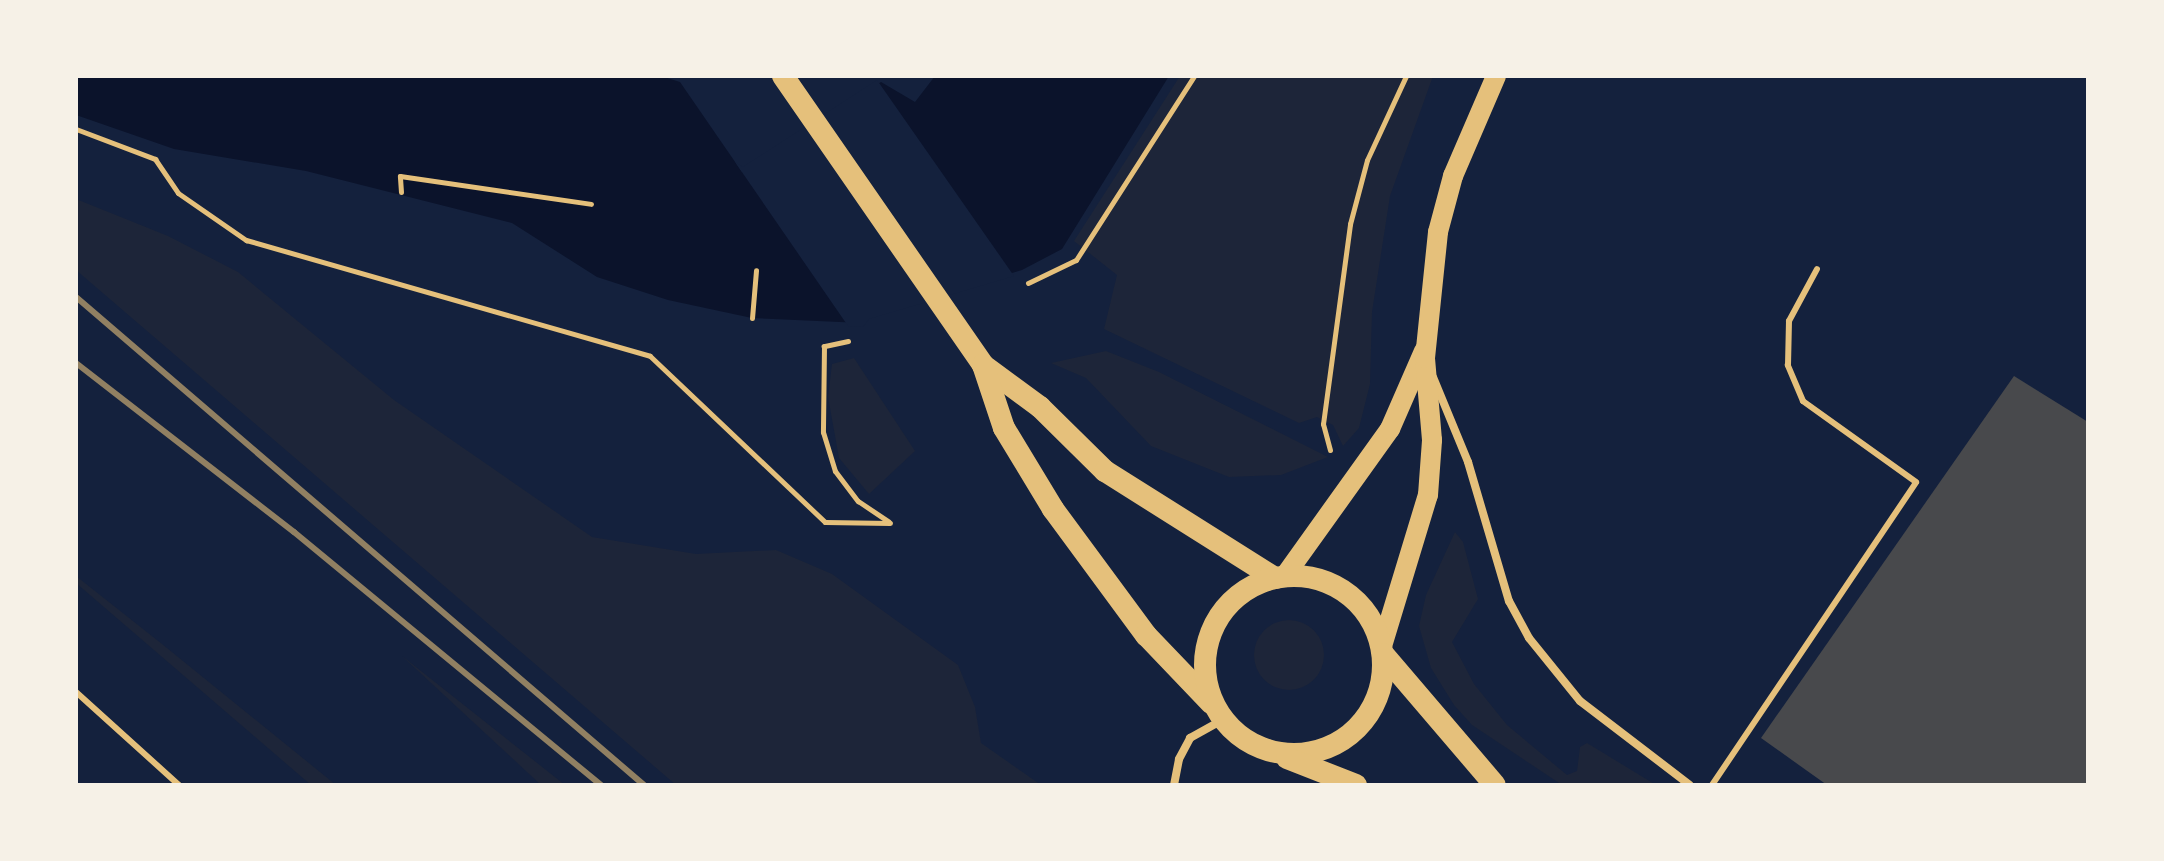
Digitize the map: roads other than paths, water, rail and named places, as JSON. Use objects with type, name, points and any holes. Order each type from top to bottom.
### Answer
[{"type":"highway","points":[[783,76],[983,365],[1004,428],[1053,509],[1146,635],[1244,740],[1356,785]]},
{"type":"highway","points":[[983,365],[1040,407],[1105,471],[1280,578]]},
{"type":"highway","points":[[1219,713],[1205,663],[1217,621],[1247,589],[1280,578],[1313,578],[1341,589],[1371,619],[1382,650],[1495,785]]},
{"type":"highway","points":[[1271,752],[1315,752],[1353,733],[1378,697],[1382,650]]},
{"type":"main road","points":[[1382,650],[1428,495],[1432,440],[1425,353],[1441,218],[1462,150],[1496,76]]},
{"type":"main road","points":[[1280,578],[1390,429],[1425,353]]},
{"type":"street","points":[[1425,353],[1468,462],[1509,601],[1529,638],[1580,701],[1690,785]]},
{"type":"street","points":[[1174,785],[1179,759],[1190,738],[1219,713]]},
{"type":"lane","points":[[1712,785],[1916,482],[1803,401],[1788,365],[1789,321],[1817,269]]},
{"type":"lane","points":[[76,692],[179,785]]},
{"type":"railway","points":[[76,297],[644,785]]},
{"type":"railway","points":[[76,363],[294,532],[601,785]]}]
